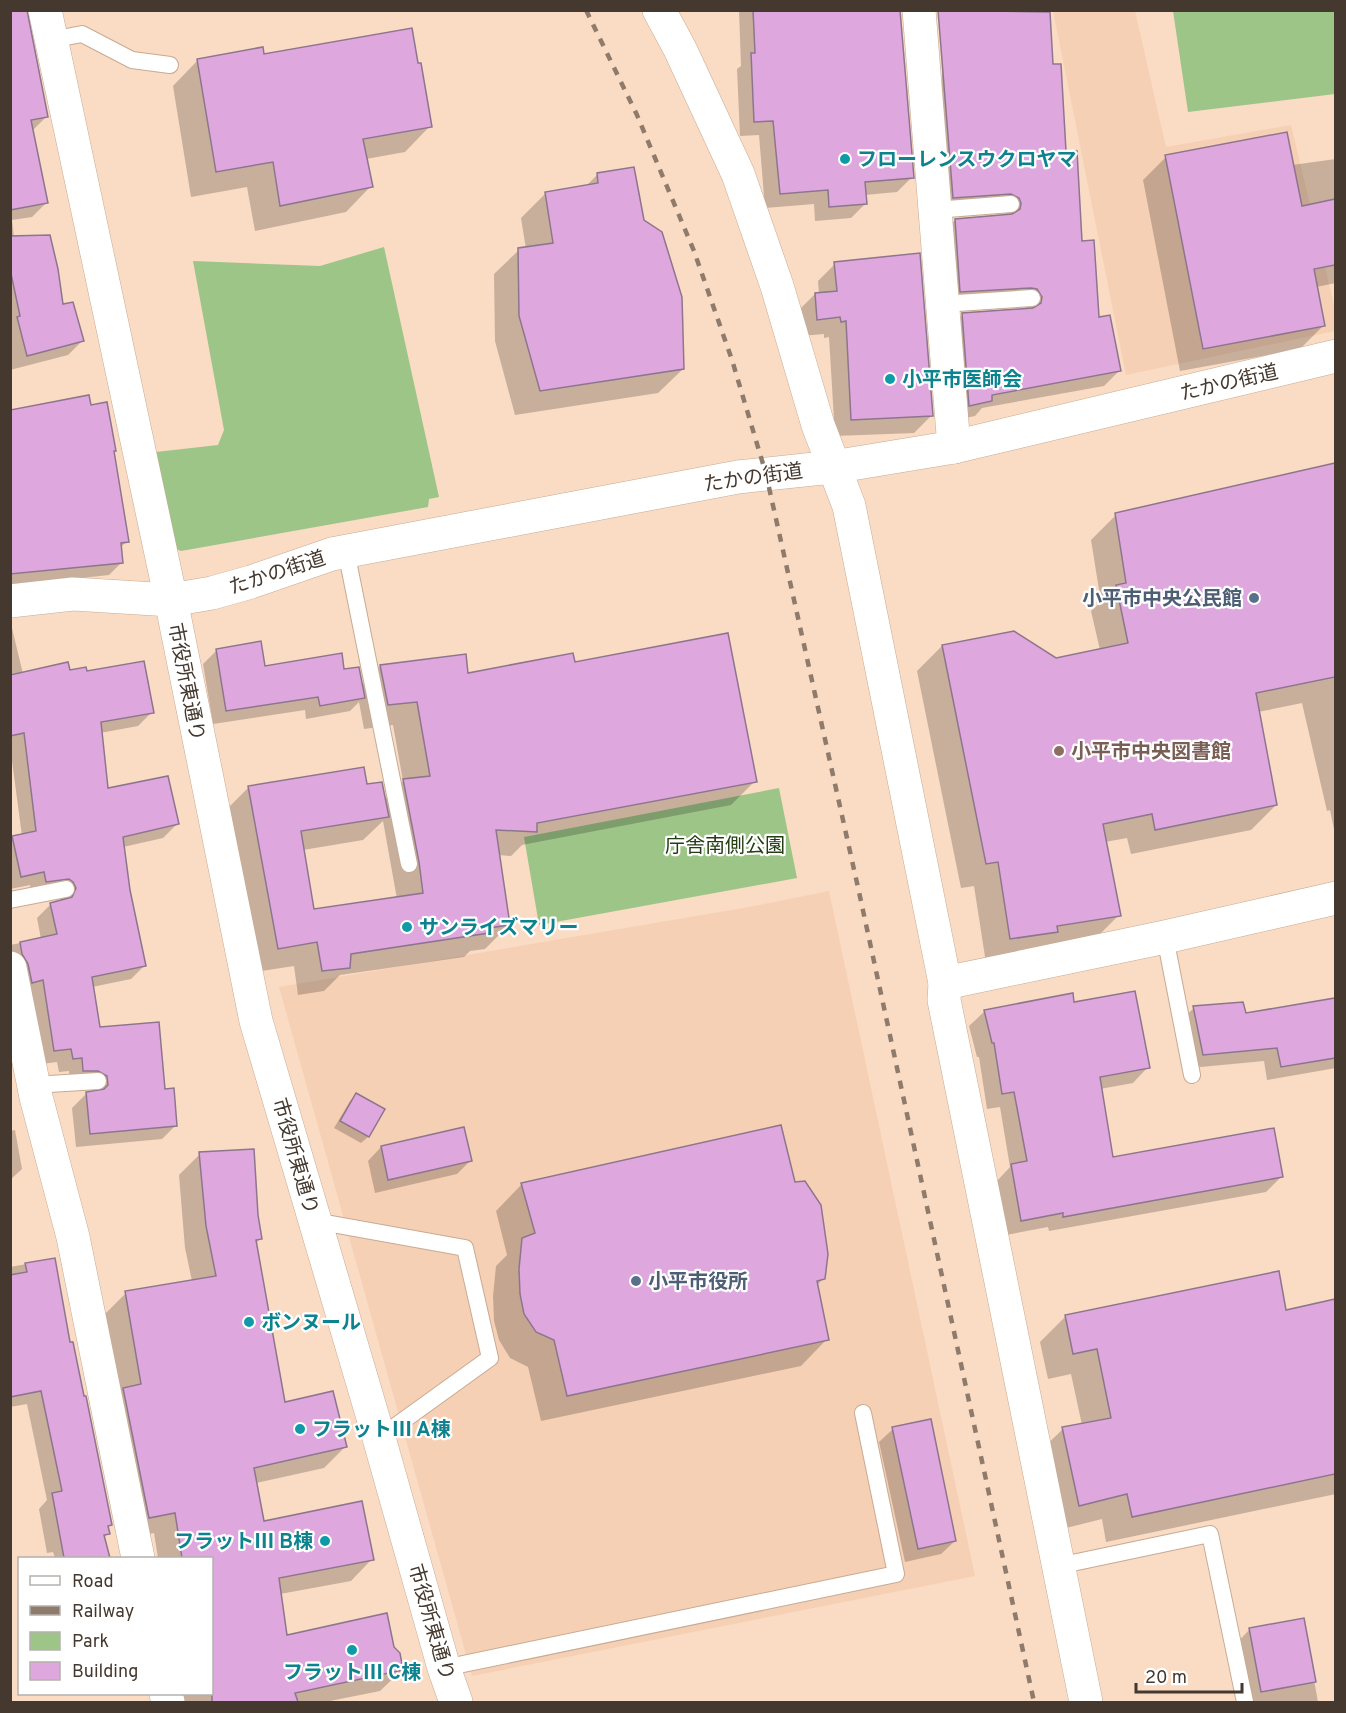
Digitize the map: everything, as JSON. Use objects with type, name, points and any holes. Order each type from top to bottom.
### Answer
[{"type":"street","points":[[658,10],[680,49],[738,174],[777,286],[818,424],[849,506],[945,983],[944,1000],[1086,1702]]},
{"type":"street","points":[[919,10],[954,447]]},
{"type":"street","name":"市役所東通り","points":[[48,25],[171,600],[256,1021],[444,1668],[456,1702]]},
{"type":"street","name":"たかの街道","points":[[10,600],[73,594],[171,600],[232,588],[346,551],[738,477],[833,467],[954,447],[1335,356]]},
{"type":"street","points":[[945,983],[1165,937],[1335,898]]},
{"type":"street","points":[[10,968],[26,1095],[73,1237],[138,1557]]},
{"type":"lane","points":[[48,25],[82,34],[132,60],[170,65]]},
{"type":"lane","points":[[935,210],[1011,204]]},
{"type":"lane","points":[[942,304],[1032,298]]},
{"type":"lane","points":[[346,551],[409,864]]},
{"type":"lane","points":[[10,900],[66,889]]},
{"type":"lane","points":[[1165,937],[1192,1075]]},
{"type":"lane","points":[[26,1095],[98,1082]]},
{"type":"lane","points":[[315,1221],[465,1248],[490,1358],[379,1438]]},
{"type":"lane","points":[[444,1668],[896,1574],[863,1413]]},
{"type":"lane","points":[[1058,1566],[1210,1534],[1245,1702]]},
{"type":"shaded area","points":[[1053,11],[1135,11],[1166,147],[1291,125],[1335,309],[1335,331],[1126,375]]},
{"type":"shaded area","name":"小平市役所","points":[[829,891],[975,1576],[472,1676],[279,987],[749,907]]},
{"type":"green space","points":[[1173,11],[1335,11],[1335,94],[1188,112]]},
{"type":"green space","points":[[384,247],[439,497],[429,499],[428,507],[181,551],[163,543],[147,453],[218,445],[224,430],[193,261],[320,266]]},
{"type":"green space","name":"庁舎南側公園","points":[[779,788],[797,878],[539,925],[524,837]]},
{"type":"building","points":[[10,10],[27,10],[48,117],[31,120],[48,203],[10,210]]},
{"type":"building","points":[[753,10],[900,10],[914,178],[865,182],[867,204],[829,207],[828,190],[780,194],[773,121],[754,122],[751,53],[755,53]]},
{"type":"building","points":[[938,10],[1050,12],[1053,64],[1061,64],[1066,151],[1077,151],[1082,241],[1094,240],[1099,317],[1110,315],[1121,371],[992,395],[992,401],[969,406],[962,313],[1033,308],[1041,303],[1042,297],[1037,289],[1031,288],[960,292],[955,219],[1012,214],[1020,209],[1021,203],[1019,198],[1011,194],[953,198]]},
{"type":"building","points":[[412,28],[418,63],[421,63],[432,127],[363,139],[373,187],[280,206],[273,162],[216,172],[197,59],[263,47],[264,54]]},
{"type":"building","points":[[1287,132],[1302,206],[1335,199],[1335,265],[1314,269],[1325,326],[1203,349],[1165,155]]},
{"type":"building","points":[[634,167],[644,220],[662,232],[682,297],[684,369],[540,391],[519,316],[518,248],[553,243],[545,192],[598,183],[597,173]]},
{"type":"building","points":[[50,235],[63,304],[73,302],[84,341],[27,356],[17,317],[20,316],[10,269],[10,236]]},
{"type":"building","points":[[920,253],[933,416],[851,420],[846,321],[841,322],[840,317],[817,320],[815,293],[837,291],[834,262]]},
{"type":"building","points":[[89,395],[91,405],[107,402],[129,542],[121,543],[123,563],[10,574],[10,410]]},
{"type":"building","points":[[1335,463],[1335,677],[1256,693],[1277,805],[1155,830],[1152,814],[1103,824],[1121,916],[1057,926],[1058,932],[1010,939],[998,862],[986,864],[942,645],[1014,631],[1056,658],[1128,643],[1116,585],[1126,583],[1115,513]]},
{"type":"building","points":[[728,633],[757,782],[537,823],[537,832],[496,830],[510,925],[489,928],[489,933],[351,954],[350,968],[322,971],[317,942],[278,949],[248,786],[364,767],[367,784],[382,782],[389,817],[301,831],[314,909],[423,893],[403,779],[430,776],[417,702],[388,705],[380,665],[466,654],[468,673],[573,653],[575,662]]},
{"type":"building","points":[[261,641],[265,666],[342,653],[344,669],[359,667],[365,698],[320,706],[318,697],[226,711],[216,649]]},
{"type":"building","points":[[144,661],[154,713],[101,722],[108,788],[168,776],[179,824],[123,837],[130,890],[146,966],[92,977],[100,1027],[159,1022],[165,1089],[174,1088],[177,1126],[90,1134],[86,1092],[104,1089],[108,1085],[107,1076],[98,1071],[83,1071],[82,1058],[73,1059],[71,1049],[54,1051],[43,980],[32,983],[28,964],[22,954],[20,942],[57,934],[50,903],[72,897],[76,888],[69,879],[46,882],[44,872],[21,877],[12,836],[36,831],[24,733],[10,736],[10,675],[68,662],[70,670],[86,667],[87,671]]},
{"type":"building","points":[[1135,991],[1150,1068],[1100,1077],[1113,1157],[1274,1128],[1283,1177],[1063,1217],[1063,1213],[1021,1221],[1011,1164],[1027,1161],[1014,1092],[1002,1094],[994,1043],[992,1043],[984,1010],[1073,993],[1074,1002]]},
{"type":"building","points":[[1335,998],[1335,1058],[1281,1067],[1277,1048],[1203,1055],[1193,1006],[1243,1002],[1246,1013]]},
{"type":"building","points":[[356,1093],[385,1109],[369,1137],[340,1121]]},
{"type":"building","points":[[781,1125],[795,1182],[805,1181],[821,1205],[828,1254],[825,1279],[817,1281],[829,1340],[567,1396],[554,1340],[536,1332],[524,1314],[519,1269],[522,1238],[535,1233],[521,1183]]},
{"type":"building","points":[[464,1127],[472,1161],[388,1180],[381,1146]]},
{"type":"building","points":[[254,1149],[258,1215],[262,1239],[256,1240],[285,1402],[333,1391],[347,1447],[254,1468],[264,1521],[362,1501],[374,1560],[279,1578],[287,1635],[387,1613],[394,1647],[400,1653],[403,1670],[295,1693],[298,1702],[212,1702],[213,1557],[182,1557],[175,1513],[149,1518],[123,1388],[141,1384],[125,1291],[216,1276],[206,1226],[199,1152]]},
{"type":"building","points":[[55,1258],[70,1342],[73,1342],[84,1396],[86,1396],[112,1525],[108,1526],[110,1534],[104,1535],[110,1557],[64,1557],[52,1493],[62,1491],[41,1391],[10,1397],[10,1275],[27,1272],[25,1263]]},
{"type":"building","points":[[1279,1271],[1286,1310],[1335,1299],[1335,1474],[1132,1517],[1127,1494],[1079,1506],[1062,1427],[1111,1418],[1097,1349],[1073,1354],[1065,1315]]},
{"type":"building","points":[[931,1419],[956,1541],[918,1549],[892,1427]]},
{"type":"building","points":[[1304,1618],[1316,1682],[1261,1692],[1249,1628]]},
{"type":"railway","points":[[586,10],[637,115],[694,251],[732,360],[766,474],[1034,1702]]},
{"type":"place","name":"フローレンスウクロヤマ","points":[[845,159]]},
{"type":"place","name":"小平市医師会","points":[[890,379]]},
{"type":"place","name":"小平市中央公民館","points":[[1254,598]]},
{"type":"place","name":"小平市中央図書館","points":[[1059,751]]},
{"type":"place","name":"サンライズマリー","points":[[407,927]]},
{"type":"place","name":"小平市役所","points":[[636,1281]]},
{"type":"place","name":"ボンヌール","points":[[249,1322]]},
{"type":"place","name":"フラットⅢ A棟","points":[[300,1429]]},
{"type":"place","name":"フラットⅢ B棟","points":[[325,1541]]},
{"type":"place","name":"フラットⅢ C棟","points":[[352,1650]]}]
